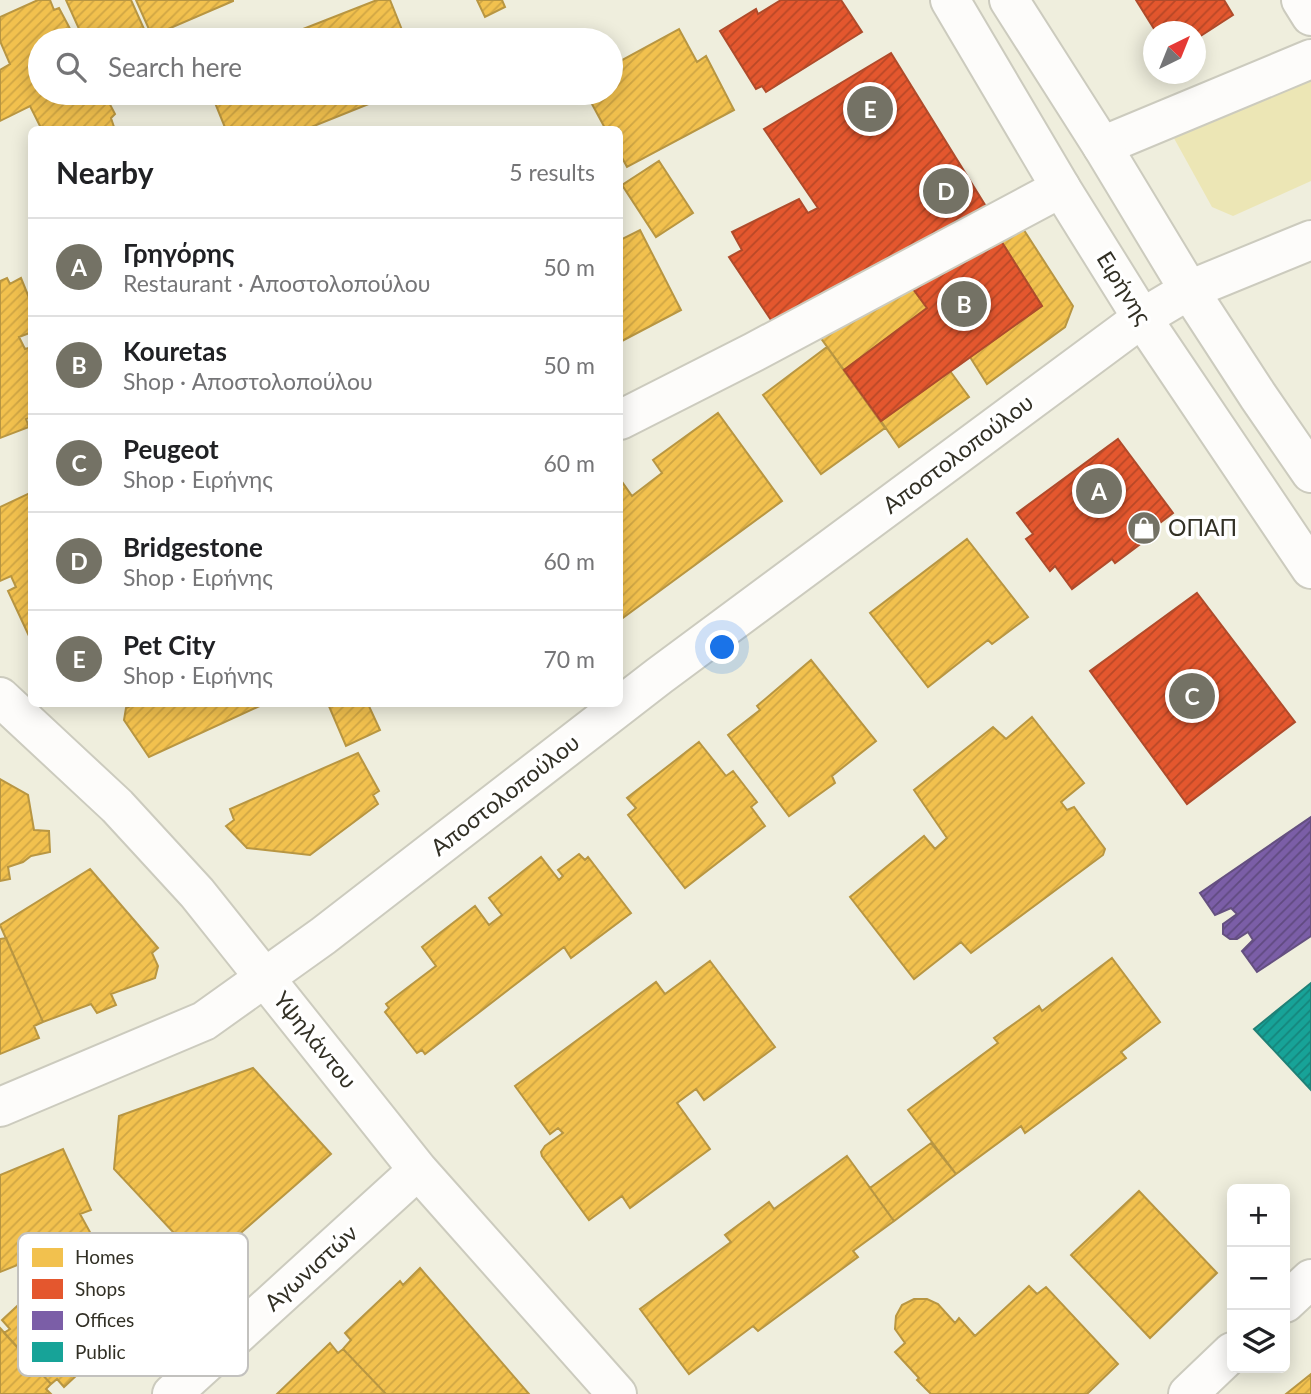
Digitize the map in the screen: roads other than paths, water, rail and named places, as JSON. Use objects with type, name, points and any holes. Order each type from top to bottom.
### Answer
[{"type":"street","name":"Ειρήνης","points":[[950,0],[1061,188],[1142,318],[1311,569]]},
{"type":"street","points":[[1009,0],[1189,290],[1311,473]]},
{"type":"street","points":[[1301,0],[1311,16]]},
{"type":"street","points":[[1102,146],[1311,59]]},
{"type":"street","points":[[623,418],[754,352],[1061,188]]},
{"type":"street","name":"Αποστολοπούλου","points":[[623,704],[1142,318],[1189,290],[1311,240]]},
{"type":"street","name":"Υψηλάντου","points":[[11,707],[117,806],[197,893],[418,1170],[617,1394]]},
{"type":"street","name":"Αποστολοπούλου","points":[[0,1107],[204,1021],[323,936],[619,707]]},
{"type":"street","name":"Αγωνιστών","points":[[248,1325],[418,1170]]},
{"type":"street","points":[[1290,1298],[1311,1279]]},
{"type":"street","points":[[1188,1394],[1227,1357]]},
{"type":"street","name":"Αγωνιστών","points":[[172,1394],[192,1376]]},
{"type":"place","name":"Pet City","points":[[870,109]]},
{"type":"place","name":"Bridgestone","points":[[946,191]]},
{"type":"place","name":"Kouretas","points":[[964,304]]},
{"type":"place","name":"Γρηγόρης","points":[[1099,491]]},
{"type":"place","name":"ΟΠΑΠ","points":[[1144,528]]},
{"type":"place","name":"Peugeot","points":[[1192,696]]}]
